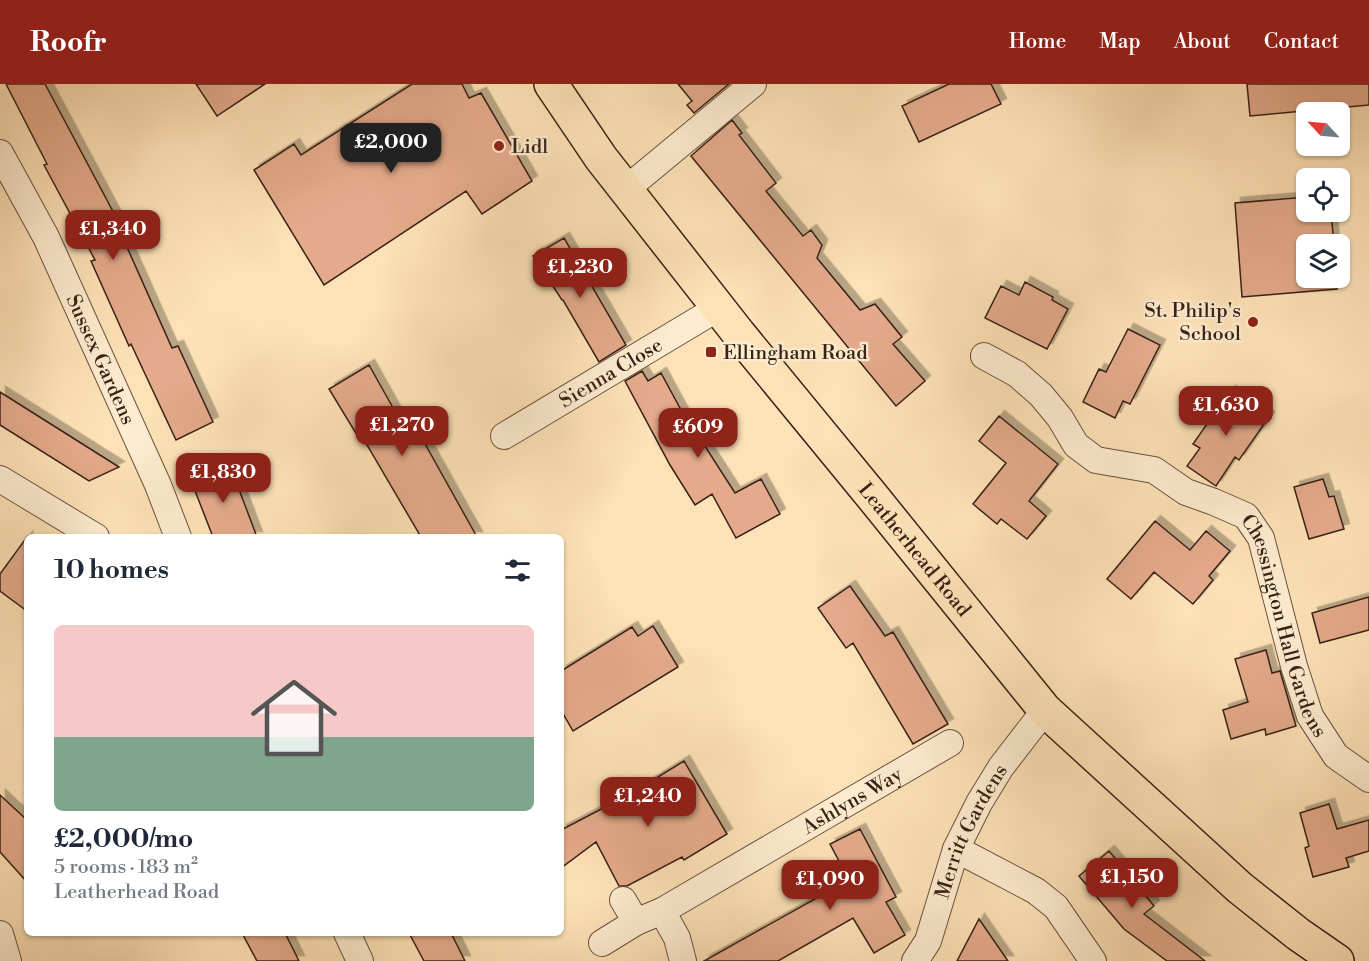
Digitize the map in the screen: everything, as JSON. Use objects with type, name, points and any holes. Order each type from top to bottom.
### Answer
[{"type":"highway","name":"Leatherhead Road","points":[[551,84],[601,158],[718,308],[1045,710],[1240,888],[1298,934],[1337,961]]},
{"type":"street","points":[[625,190],[753,84]]},
{"type":"street","name":"Sussex Gardens","points":[[0,153],[46,237],[158,485],[177,534]]},
{"type":"street","name":"Sienna Close","points":[[504,436],[718,308]]},
{"type":"street","name":"Chessington Hall Gardens","points":[[984,356],[1017,374],[1041,395],[1060,418],[1076,445],[1096,460],[1154,470],[1186,492],[1246,516],[1261,538],[1293,666],[1310,716],[1336,756],[1369,779]]},
{"type":"street","points":[[0,479],[91,534]]},
{"type":"street","name":"Merritt Gardens","points":[[915,961],[928,941],[956,849],[979,802],[1001,767],[1045,710]]},
{"type":"street","name":"Ashlyns Way","points":[[602,943],[636,922],[662,911],[923,769],[950,743]]},
{"type":"street","points":[[956,849],[1036,891],[1056,907],[1093,961]]},
{"type":"street","points":[[623,900],[636,922]]},
{"type":"street","points":[[662,911],[677,938],[683,961]]},
{"type":"street","points":[[0,934],[8,961]]},
{"type":"street","points":[[348,936],[360,961]]},
{"type":"building","points":[[6,84],[45,84],[125,234],[122,236],[172,348],[178,346],[213,422],[176,440],[131,344],[129,346],[91,261],[95,260],[44,165],[47,164]]},
{"type":"building","points":[[196,84],[265,84],[217,116]]},
{"type":"building","points":[[412,84],[462,84],[469,98],[481,93],[532,181],[482,214],[466,191],[324,285],[254,170],[294,144],[301,155]]},
{"type":"building","points":[[678,84],[729,84],[694,113],[687,105],[692,101]]},
{"type":"building","points":[[949,84],[991,84],[1001,104],[919,142],[902,106]]},
{"type":"building","points":[[1247,84],[1369,84],[1369,105],[1350,107],[1350,102],[1296,102],[1296,112],[1250,116]]},
{"type":"building","points":[[732,120],[742,133],[739,135],[776,183],[766,191],[803,236],[811,230],[822,245],[817,258],[860,310],[875,304],[902,337],[893,344],[925,381],[896,406],[691,156]]},
{"type":"building","points":[[1296,198],[1296,222],[1332,222],[1333,234],[1296,234],[1296,288],[1337,289],[1242,297],[1235,203]]},
{"type":"building","points":[[564,238],[626,345],[599,362],[563,300],[533,256]]},
{"type":"building","points":[[1025,282],[1053,297],[1052,300],[1068,309],[1047,349],[985,318],[1001,286],[1019,295]]},
{"type":"building","points":[[1128,329],[1160,345],[1130,404],[1123,401],[1115,418],[1083,402],[1099,369],[1106,372]]},
{"type":"building","points":[[369,365],[401,422],[410,417],[475,534],[419,534],[363,438],[360,440],[329,389]]},
{"type":"building","points":[[642,371],[648,381],[661,373],[700,445],[703,443],[735,493],[761,479],[780,514],[736,538],[712,494],[695,505],[670,465],[625,381]]},
{"type":"building","points":[[1230,391],[1269,417],[1239,460],[1235,457],[1216,486],[1187,466],[1200,448],[1193,444]]},
{"type":"building","points":[[0,392],[119,467],[89,481],[0,425]]},
{"type":"building","points":[[999,416],[1058,464],[1029,501],[1046,516],[1027,539],[1001,519],[997,524],[973,504],[1006,463],[979,441]]},
{"type":"building","points":[[229,463],[256,534],[212,534],[190,478]]},
{"type":"building","points":[[1323,479],[1329,497],[1334,496],[1344,529],[1309,539],[1294,487]]},
{"type":"building","points":[[1155,521],[1190,550],[1206,531],[1230,551],[1209,576],[1213,580],[1193,604],[1154,572],[1131,599],[1107,579]]},
{"type":"building","points":[[24,541],[24,609],[0,591],[0,574]]},
{"type":"building","points":[[850,586],[885,636],[893,632],[948,724],[913,744],[853,643],[846,648],[818,608]]},
{"type":"building","points":[[1369,597],[1369,630],[1320,643],[1312,613]]},
{"type":"building","points":[[653,626],[678,667],[573,731],[564,715],[564,669],[632,627],[638,636]]},
{"type":"building","points":[[1266,650],[1272,673],[1280,671],[1296,726],[1266,735],[1265,729],[1231,739],[1223,710],[1248,702],[1235,659]]},
{"type":"building","points":[[684,761],[727,834],[684,860],[682,857],[627,886],[619,886],[596,842],[564,866],[564,828],[632,793]]},
{"type":"building","points":[[0,795],[24,817],[24,879],[0,852]]},
{"type":"building","points":[[1329,804],[1337,829],[1369,820],[1369,851],[1346,858],[1349,867],[1313,877],[1305,848],[1309,846],[1300,813]]},
{"type":"building","points":[[860,829],[896,897],[886,902],[905,935],[874,953],[853,918],[778,961],[704,961],[849,880],[830,844]]},
{"type":"building","points":[[1109,851],[1154,906],[1144,914],[1205,961],[1167,961],[1124,929],[1079,876]]},
{"type":"building","points":[[979,919],[1008,961],[957,961]]},
{"type":"building","points":[[244,936],[286,936],[299,961],[257,961]]},
{"type":"building","points":[[411,936],[452,936],[465,961],[424,961]]},
{"type":"place","name":"Lidl","points":[[499,146]]},
{"type":"place","name":"St. Philip's School","points":[[1253,322]]},
{"type":"place","name":"Ellingham Road","points":[[711,352]]}]
